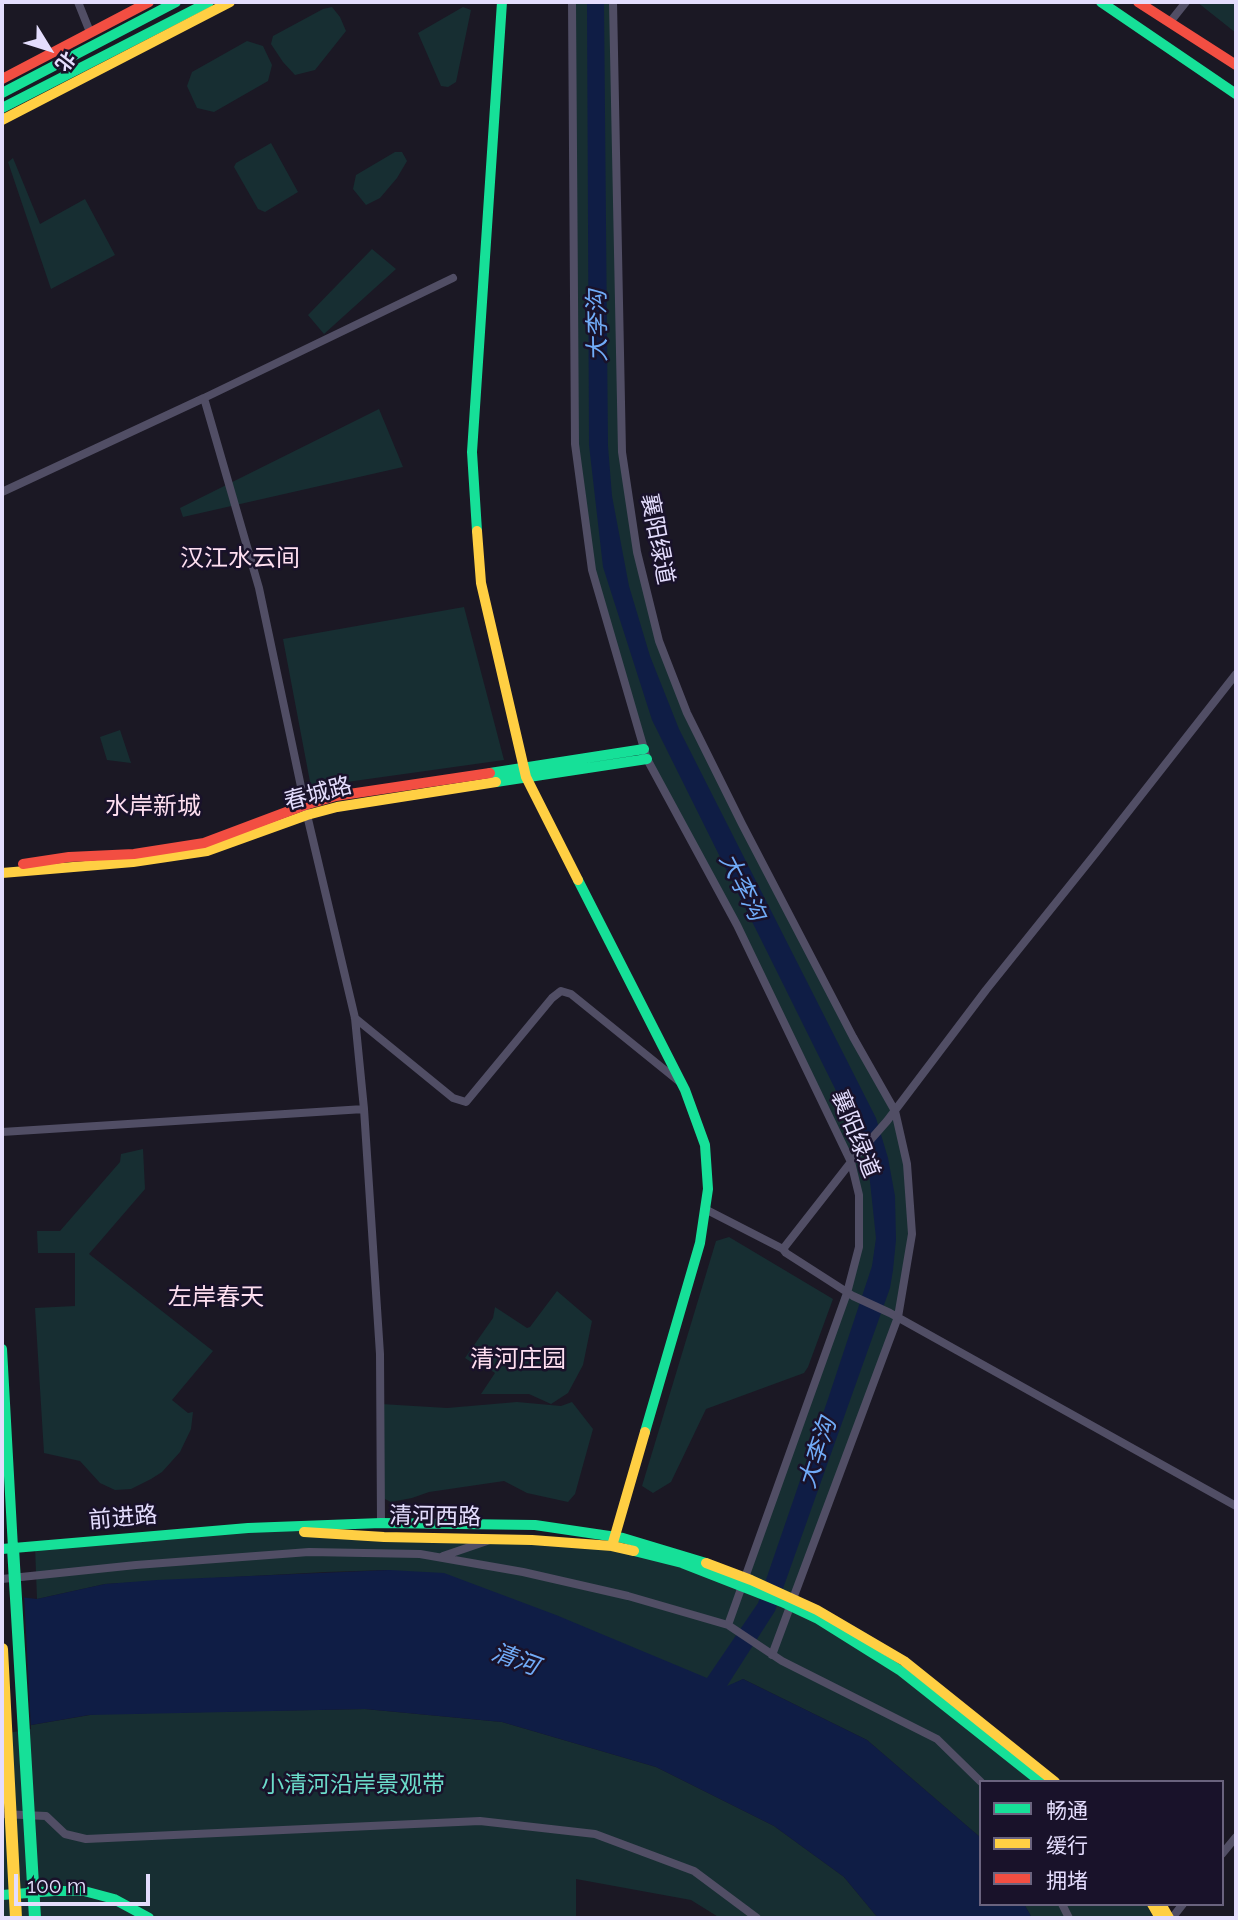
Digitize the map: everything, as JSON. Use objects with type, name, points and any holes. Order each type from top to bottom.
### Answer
[{"type":"main road","points":[[2,79],[149,2]]},
{"type":"main road","points":[[2,93],[176,2]]},
{"type":"main road","points":[[2,120],[230,2]]},
{"type":"main road","points":[[502,2],[472,452],[481,583],[525,772],[682,1084],[705,1145],[708,1189],[700,1243],[615,1543]]},
{"type":"main road","points":[[1101,2],[1236,94]]},
{"type":"main road","points":[[1138,2],[1236,65]]},
{"type":"main road","points":[[2,108],[207,4]]},
{"type":"main road","name":"春城路","points":[[2,867],[69,858],[134,854],[204,843],[306,810],[645,754]]},
{"type":"main road","name":"春城路","points":[[2,873],[133,862],[207,851],[306,810]]},
{"type":"main road","points":[[2,1349],[8,1548],[35,1918]]},
{"type":"main road","points":[[248,1528],[381,1522],[536,1525],[615,1543],[746,1583],[817,1610],[904,1661],[1053,1780]]},
{"type":"main road","name":"清河西路","points":[[248,1528],[384,1537],[615,1543]]},
{"type":"main road","name":"前进路","points":[[8,1548],[248,1528]]},
{"type":"main road","points":[[788,1601],[901,1671],[1038,1780]]},
{"type":"main road","points":[[2,1649],[16,1918]]},
{"type":"main road","points":[[2,1895],[84,1891],[114,1899],[149,1918]]},
{"type":"street","points":[[78,2],[90,32]]},
{"type":"street","name":"襄阳绿道","points":[[572,2],[575,444],[592,570],[645,754],[737,925],[851,1162],[859,1195],[859,1247],[850,1294],[731,1628]]},
{"type":"street","name":"襄阳绿道","points":[[613,2],[622,452],[637,552],[659,641],[687,713],[742,824],[853,1037],[895,1111],[907,1164],[912,1234],[898,1317],[770,1654]]},
{"type":"street","points":[[1170,22],[1186,2]]},
{"type":"street","points":[[2,492],[453,278]]},
{"type":"street","points":[[204,398],[259,588],[306,810],[355,1018],[364,1109],[380,1354],[381,1522]]},
{"type":"street","points":[[783,1249],[895,1111],[986,990],[1236,674]]},
{"type":"street","points":[[355,1018],[453,1098],[466,1102],[552,998],[561,991],[571,994],[682,1084]]},
{"type":"street","points":[[2,1132],[364,1109]]},
{"type":"street","points":[[705,1209],[783,1249],[850,1294],[898,1317],[1236,1506]]},
{"type":"street","points":[[441,1558],[492,1539]]},
{"type":"street","points":[[2,1579],[136,1565],[309,1552],[420,1554],[523,1572],[628,1596],[731,1628],[770,1654],[937,1739],[979,1780]]},
{"type":"street","points":[[2,1814],[46,1815],[65,1834],[86,1839],[480,1821],[595,1834],[694,1871],[758,1918]]},
{"type":"street","points":[[1224,1852],[1236,1837]]},
{"type":"green space","points":[[574,2],[613,2],[622,452],[637,552],[659,641],[687,713],[895,1111],[907,1164],[912,1234],[898,1317],[782,1629],[796,1603],[902,1665],[1045,1780],[979,1780],[979,1836],[867,1740],[743,1679],[726,1688],[389,1570],[105,1584],[37,1599],[35,1546],[248,1528],[620,1547],[741,1585],[859,1247],[859,1195],[851,1162],[737,925],[647,759],[592,570],[575,444]]},
{"type":"green space","points":[[1197,2],[1236,2],[1236,33]]},
{"type":"green space","points":[[332,7],[346,31],[315,70],[295,75],[271,44],[273,36],[323,9]]},
{"type":"green space","points":[[463,7],[471,10],[456,82],[448,87],[441,86],[418,33]]},
{"type":"green space","points":[[247,41],[263,46],[272,65],[268,81],[214,112],[197,108],[187,86],[192,72]]},
{"type":"green space","points":[[271,143],[298,192],[265,212],[258,209],[234,167],[236,163]]},
{"type":"green space","points":[[395,152],[402,152],[407,161],[380,198],[366,205],[353,189],[356,175]]},
{"type":"green space","points":[[13,158],[40,224],[85,199],[115,255],[51,289],[8,162]]},
{"type":"green space","points":[[372,249],[396,269],[324,334],[308,315]]},
{"type":"green space","points":[[379,409],[403,467],[183,517],[180,508]]},
{"type":"green space","points":[[464,607],[504,760],[311,787],[283,639]]},
{"type":"green space","points":[[120,730],[131,763],[107,760],[100,737]]},
{"type":"green space","points":[[143,1149],[145,1189],[89,1254],[213,1351],[172,1400],[188,1413],[193,1412],[191,1429],[180,1452],[162,1472],[151,1479],[131,1489],[115,1490],[100,1483],[80,1461],[44,1453],[35,1308],[75,1306],[75,1253],[38,1253],[37,1231],[60,1231],[120,1162],[121,1154]]},
{"type":"green space","points":[[729,1237],[833,1299],[804,1373],[706,1409],[671,1482],[653,1493],[642,1486],[716,1241]]},
{"type":"green space","points":[[557,1291],[592,1321],[583,1365],[568,1393],[551,1404],[529,1394],[481,1394],[495,1373],[482,1364],[479,1367],[465,1358],[493,1318],[495,1307],[527,1328]]},
{"type":"green space","points":[[517,1402],[561,1406],[572,1402],[593,1429],[575,1494],[568,1502],[527,1493],[504,1481],[429,1492],[391,1502],[381,1497],[381,1404],[447,1408]]},
{"type":"green space","name":"小清河沿岸景观带","points":[[365,1709],[502,1722],[656,1767],[774,1826],[844,1877],[878,1918],[720,1918],[691,1900],[576,1879],[576,1918],[2,1918],[2,1730],[96,1714]]},
{"type":"green space","points":[[1025,1906],[1147,1906],[1154,1918],[1032,1918]]},
{"type":"water","points":[[587,2],[604,2],[608,446],[612,496],[629,586],[650,656],[679,729],[876,1118],[888,1158],[895,1196],[896,1240],[890,1288],[775,1611],[727,1686],[743,1679],[867,1740],[979,1836],[979,1906],[1025,1906],[1032,1918],[878,1918],[844,1877],[774,1826],[656,1767],[502,1722],[365,1709],[89,1715],[2,1730],[2,1595],[37,1599],[105,1584],[157,1580],[389,1570],[444,1573],[556,1615],[707,1678],[758,1603],[872,1266],[876,1238],[868,1163],[854,1127],[652,720],[603,567],[589,445]]},
{"type":"pier","points":[[2,1591],[24,1594],[31,1729],[2,1734]]},
{"type":"traffic: fast","points":[[2,93],[176,2]]},
{"type":"traffic: fast","points":[[2,108],[209,2]]},
{"type":"traffic: fast","points":[[477,531],[472,452],[502,2]]},
{"type":"traffic: fast","points":[[1101,2],[1236,94]]},
{"type":"traffic: fast","points":[[490,773],[644,749]]},
{"type":"traffic: fast","points":[[496,782],[647,759]]},
{"type":"traffic: fast","points":[[578,880],[685,1090],[705,1145],[708,1189],[700,1243],[645,1432]]},
{"type":"traffic: fast","points":[[2,1349],[13,1548]]},
{"type":"traffic: fast","points":[[2,1549],[248,1528],[381,1523],[535,1525],[623,1538],[706,1563]]},
{"type":"traffic: fast","points":[[13,1548],[35,1918]]},
{"type":"traffic: fast","points":[[634,1551],[682,1563],[818,1619],[901,1671],[1038,1780]]},
{"type":"traffic: fast","points":[[2,1895],[84,1891],[114,1899],[149,1918]]},
{"type":"traffic: slow","points":[[2,120],[230,2]]},
{"type":"traffic: slow","points":[[477,531],[481,583],[526,777],[578,880]]},
{"type":"traffic: slow","points":[[2,873],[133,862],[207,851],[337,807],[496,782]]},
{"type":"traffic: slow","points":[[612,1546],[645,1432]]},
{"type":"traffic: slow","points":[[304,1532],[384,1537],[532,1540],[612,1546],[634,1551]]},
{"type":"traffic: slow","points":[[706,1563],[817,1610],[904,1661],[1053,1780]]},
{"type":"traffic: slow","points":[[2,1649],[16,1918]]},
{"type":"traffic: slow","points":[[1153,1906],[1160,1918]]},
{"type":"traffic: slow","points":[[1162,1906],[1169,1918]]},
{"type":"traffic: jam","points":[[2,79],[149,2]]},
{"type":"traffic: jam","points":[[1138,2],[1236,65]]},
{"type":"traffic: jam","points":[[23,864],[69,857],[134,854],[204,843],[336,796],[490,773]]},
{"type":"district","name":"汉江水云间","points":[[240,559]]},
{"type":"district","name":"水岸新城","points":[[153,807]]},
{"type":"district","name":"左岸春天","points":[[216,1298]]},
{"type":"district","name":"清河庄园","points":[[518,1360]]},
{"type":"water label","name":"大李沟","points":[[598,326]]},
{"type":"water label","name":"大李沟","points":[[742,887]]},
{"type":"water label","name":"大李沟","points":[[818,1453]]},
{"type":"water label","name":"清河","points":[[515,1660]]}]
